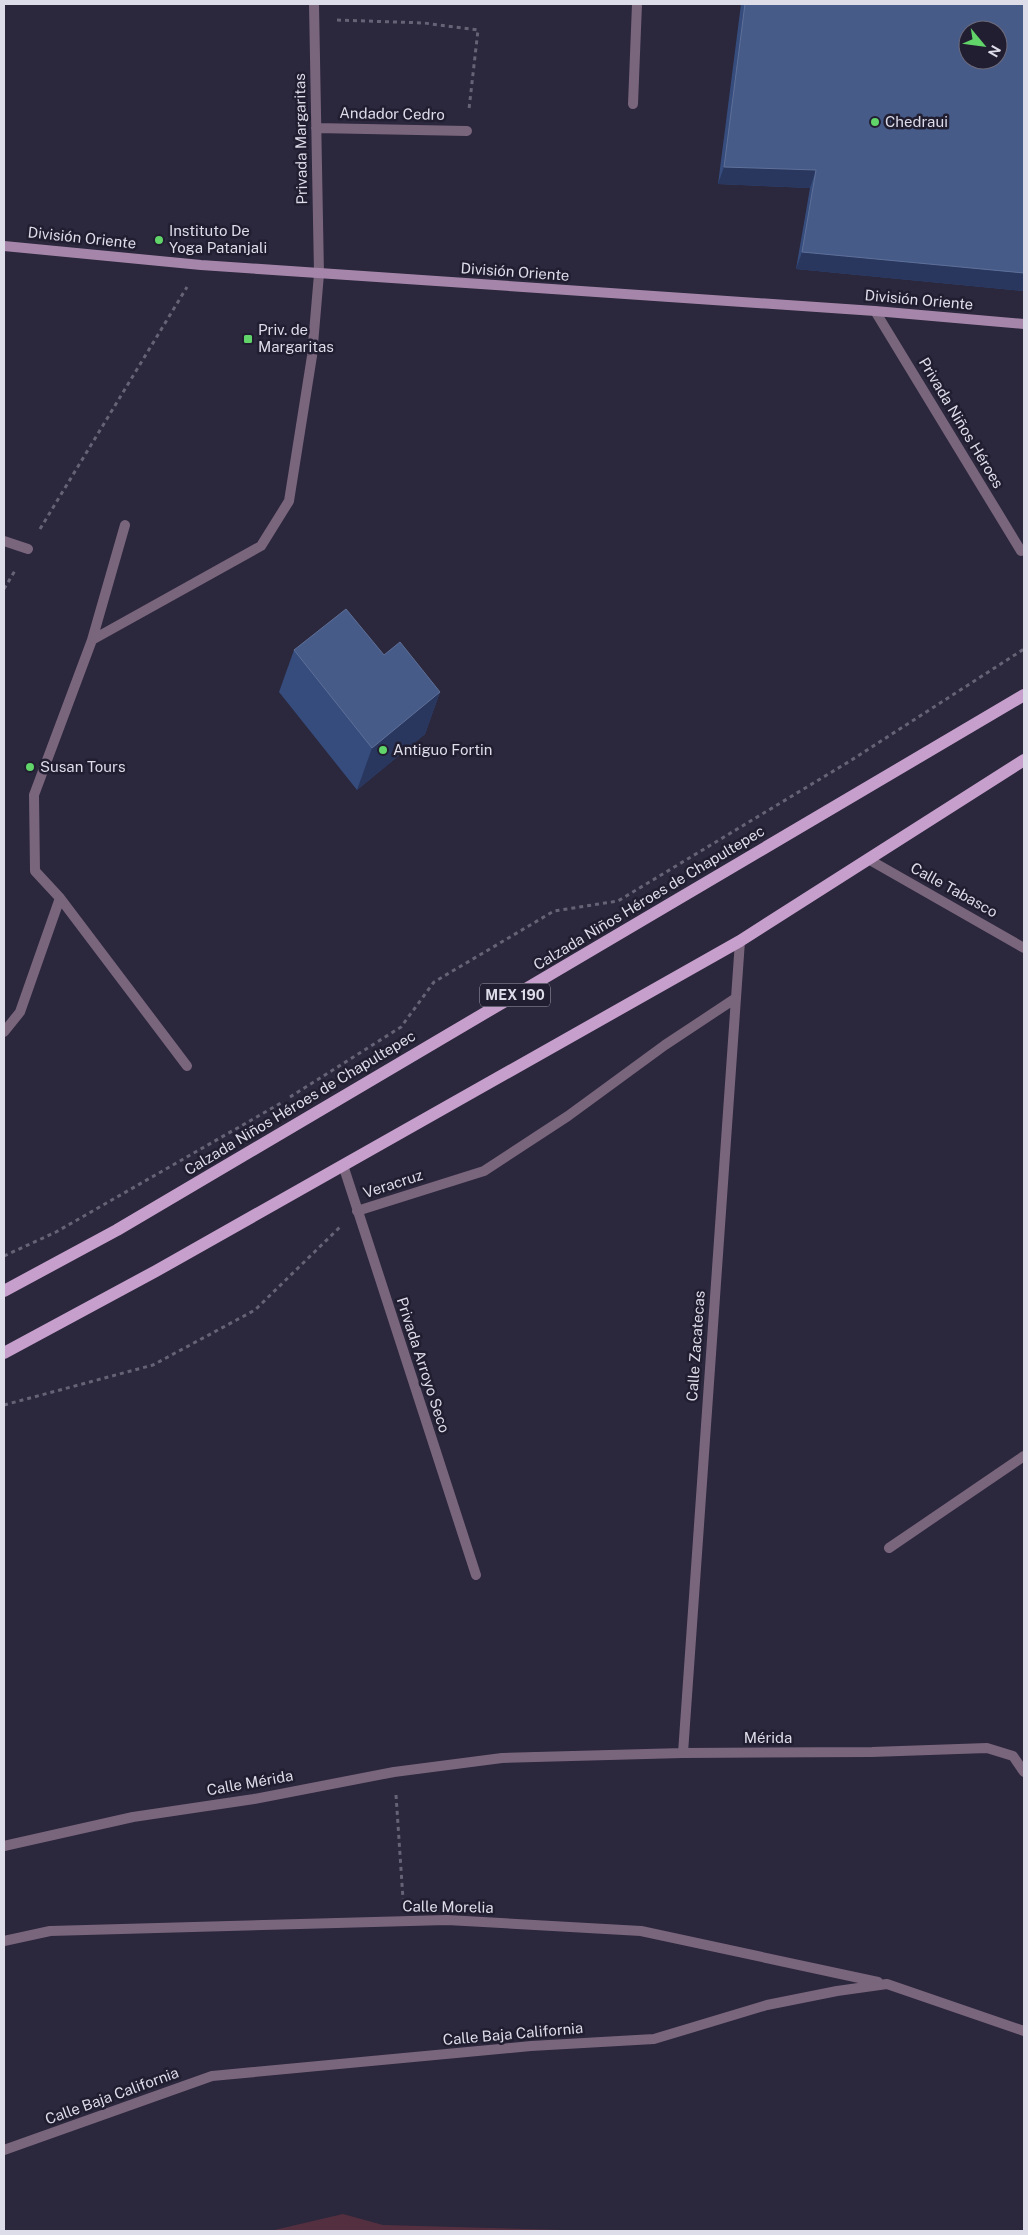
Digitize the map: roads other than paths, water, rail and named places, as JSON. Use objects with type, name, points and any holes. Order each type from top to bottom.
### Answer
[{"type":"main road","name":"División Oriente","points":[[4,246],[201,265],[875,311],[1024,324]]},
{"type":"main road","name":"Calzada Niños Héroes de Chapultepec","points":[[4,1291],[117,1230],[1024,695]]},
{"type":"main road","points":[[4,1353],[156,1271],[740,941],[1024,760]]},
{"type":"street","name":"Privada Margaritas","points":[[92,640],[261,546],[289,501],[312,356],[319,274],[314,4]]},
{"type":"street","points":[[633,104],[637,4]]},
{"type":"street","name":"Andador Cedro","points":[[316,128],[467,131]]},
{"type":"street","name":"Privada Niños Héroes","points":[[875,311],[1021,551]]},
{"type":"street","points":[[125,525],[92,640],[34,794],[35,871],[60,898],[186,1066]]},
{"type":"street","points":[[4,541],[28,549]]},
{"type":"street","name":"Calle Tabasco","points":[[868,860],[1024,948]]},
{"type":"street","points":[[4,1032],[20,1012],[60,898]]},
{"type":"street","name":"Calle Zacatecas","points":[[683,1753],[740,941]]},
{"type":"street","name":"Veracruz","points":[[357,1211],[484,1171],[568,1116],[665,1045],[736,998]]},
{"type":"street","name":"Privada Arroyo Seco","points":[[343,1165],[476,1575]]},
{"type":"street","points":[[889,1548],[1024,1456]]},
{"type":"street","name":"Mérida","points":[[502,1758],[683,1753],[872,1752],[987,1748],[1013,1756],[1024,1772]]},
{"type":"street","name":"Calle Mérida","points":[[4,1846],[133,1817],[254,1799],[394,1772],[502,1758]]},
{"type":"street","name":"Calle Morelia","points":[[4,1941],[50,1931],[447,1920],[641,1931],[887,1984]]},
{"type":"street","name":"Calle Baja California","points":[[4,2150],[212,2076],[531,2046],[654,2039],[767,2005],[837,1991],[887,1984],[1024,2031]]},
{"type":"place","name":"Chedraui","points":[[875,122]]},
{"type":"place","name":"Instituto De Yoga Patanjali","points":[[159,240]]},
{"type":"place","name":"Priv. de Margaritas","points":[[248,339]]},
{"type":"place","name":"Antiguo Fortin","points":[[383,750]]},
{"type":"place","name":"Susan Tours","points":[[30,767]]}]
